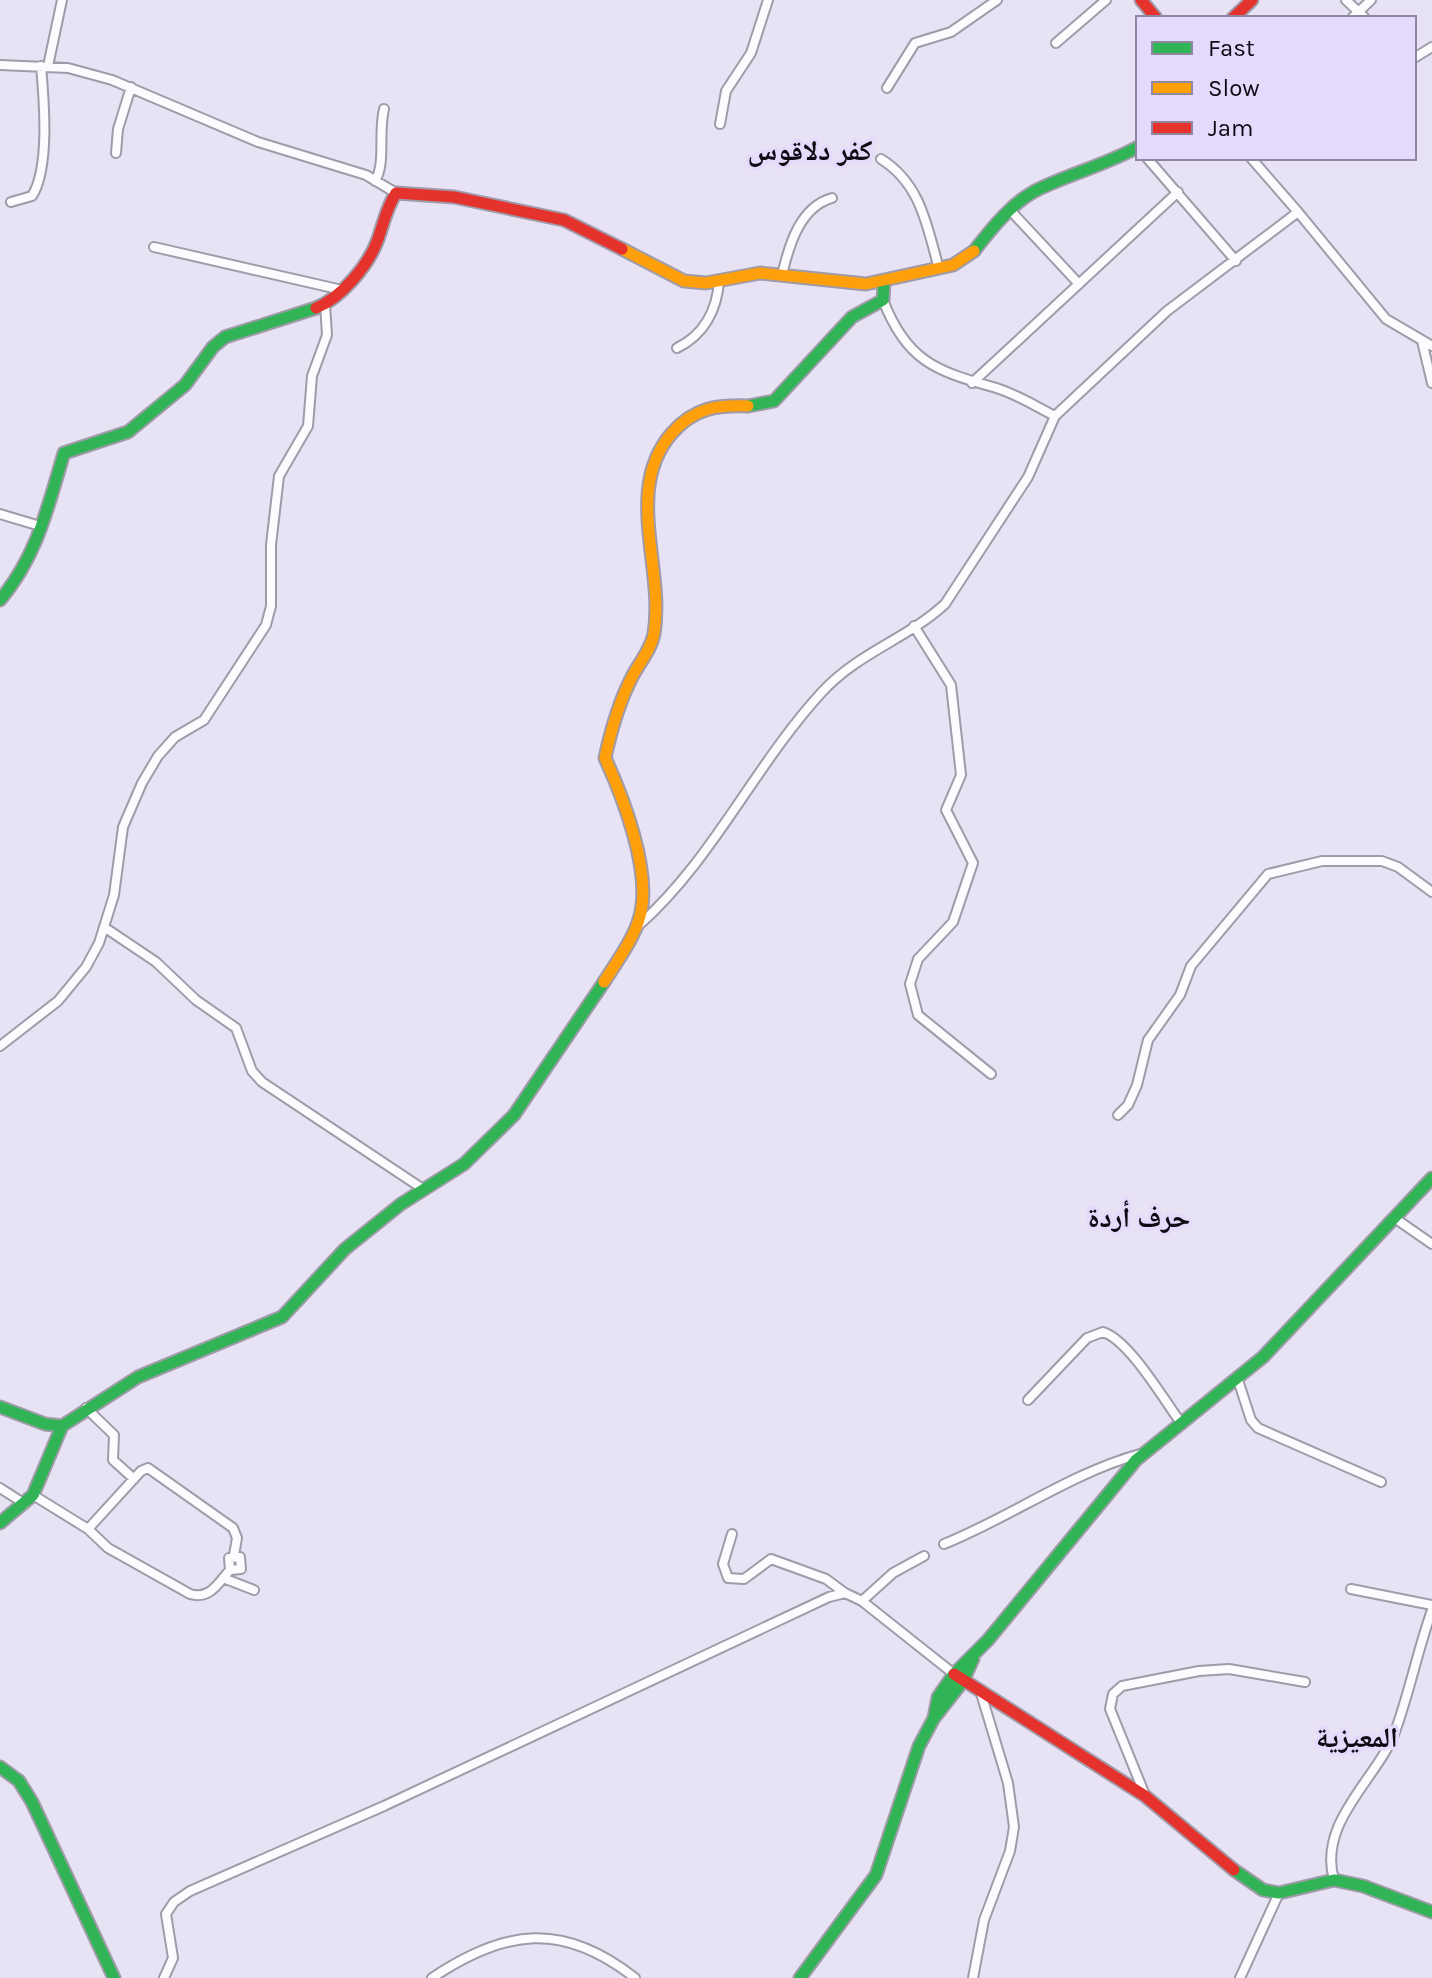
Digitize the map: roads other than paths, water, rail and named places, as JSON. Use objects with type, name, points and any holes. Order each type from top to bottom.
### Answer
[{"type":"main road","points":[[1141,0],[1154,16]]},
{"type":"main road","points":[[1235,16],[1252,0]]},
{"type":"main road","points":[[0,600],[27,565],[64,453],[128,432],[185,385],[207,354],[225,337],[325,304],[342,290],[374,248],[385,210],[396,193],[454,197],[553,217],[676,277],[696,283],[745,274],[782,275],[852,284],[884,282],[939,269],[972,253],[1010,210],[1049,184],[1109,163],[1136,149]]},
{"type":"main road","points":[[0,1523],[29,1500],[62,1426],[138,1377],[282,1317],[345,1249],[423,1189],[464,1164],[514,1115],[551,1054],[609,974],[636,927],[642,898],[634,832],[626,803],[605,758],[628,685],[654,637],[653,543],[645,507],[655,459],[670,433],[692,414],[713,405],[735,403],[762,407],[774,401],[852,317],[883,300],[884,282]]},
{"type":"main road","points":[[800,1978],[876,1875],[909,1771],[934,1718],[938,1697],[958,1678],[1105,1494],[1145,1452],[1238,1380],[1396,1219],[1432,1178]]},
{"type":"main road","points":[[0,1407],[29,1419],[62,1426]]},
{"type":"main road","points":[[958,1678],[1145,1796],[1246,1881],[1279,1893],[1334,1880],[1363,1886],[1432,1912]]},
{"type":"main road","points":[[0,1767],[22,1785],[43,1823],[114,1978]]},
{"type":"street","points":[[11,202],[32,196],[40,183],[44,66],[62,0]]},
{"type":"street","points":[[720,124],[726,91],[751,53],[768,0]]},
{"type":"street","points":[[887,88],[915,43],[951,32],[997,0]]},
{"type":"street","points":[[1056,43],[1106,0]]},
{"type":"street","points":[[1346,0],[1358,16],[1371,0]]},
{"type":"street","points":[[0,65],[44,66],[88,73],[131,87],[258,142],[375,181],[396,193]]},
{"type":"street","points":[[116,153],[131,87]]},
{"type":"street","points":[[375,181],[382,170],[378,132],[384,109]]},
{"type":"street","points":[[881,159],[903,174],[913,190],[939,269]]},
{"type":"street","points":[[1149,160],[1236,261]]},
{"type":"street","points":[[1253,160],[1386,319],[1432,346]]},
{"type":"street","points":[[972,383],[1178,192]]},
{"type":"street","points":[[782,275],[795,232],[817,206],[832,198]]},
{"type":"street","points":[[1010,210],[1079,284]]},
{"type":"street","points":[[636,927],[688,876],[769,757],[825,690],[852,664],[935,613],[955,592],[1032,471],[1055,416],[1167,311],[1298,212]]},
{"type":"street","points":[[154,247],[342,290]]},
{"type":"street","points":[[677,348],[691,340],[709,318],[716,305],[719,281]]},
{"type":"street","points":[[883,300],[895,330],[910,349],[955,377],[1007,392],[1055,416]]},
{"type":"street","points":[[0,1046],[37,1020],[76,983],[94,954],[104,927],[116,883],[123,827],[142,783],[158,756],[175,737],[204,720],[266,625],[271,606],[271,545],[279,476],[308,426],[312,376],[327,335],[325,304]]},
{"type":"street","points":[[1422,341],[1432,383]]},
{"type":"street","points":[[0,514],[40,526]]},
{"type":"street","points":[[914,626],[951,685],[961,775],[946,810],[972,856],[973,870],[953,922],[914,968],[911,996],[918,1015],[991,1074]]},
{"type":"street","points":[[1118,1115],[1128,1105],[1137,1085],[1148,1040],[1180,995],[1191,966],[1222,933],[1265,876],[1281,869],[1322,861],[1382,861],[1405,871],[1432,892]]},
{"type":"street","points":[[104,927],[156,962],[188,994],[236,1028],[252,1071],[262,1082],[423,1189]]},
{"type":"street","points":[[1396,1219],[1432,1244]]},
{"type":"street","points":[[1028,1400],[1087,1338],[1103,1332],[1112,1335],[1181,1423]]},
{"type":"street","points":[[1238,1380],[1251,1420],[1262,1431],[1381,1482]]},
{"type":"street","points":[[86,1408],[114,1435],[113,1460],[134,1479]]},
{"type":"street","points":[[944,1544],[994,1523],[1103,1464],[1145,1452]]},
{"type":"street","points":[[88,1529],[144,1469],[155,1470],[233,1528],[237,1538],[234,1555],[227,1561],[230,1570]]},
{"type":"street","points":[[0,1488],[88,1529],[108,1548],[190,1594],[200,1597],[209,1594],[230,1570]]},
{"type":"street","points":[[732,1534],[723,1564],[728,1578],[744,1579],[771,1559],[826,1579],[862,1601],[958,1678]]},
{"type":"street","points":[[230,1570],[236,1571],[243,1566],[242,1559],[234,1555]]},
{"type":"street","points":[[862,1601],[893,1573],[924,1556]]},
{"type":"street","points":[[223,1578],[254,1590]]},
{"type":"street","points":[[1334,1880],[1337,1832],[1349,1805],[1396,1729],[1432,1608],[1351,1589]]},
{"type":"street","points":[[164,1978],[173,1958],[166,1914],[174,1902],[190,1891],[384,1806],[829,1597],[845,1593]]},
{"type":"street","points":[[1145,1796],[1110,1709],[1113,1694],[1122,1686],[1156,1678],[1229,1669],[1305,1682]]},
{"type":"street","points":[[973,1978],[984,1920],[1010,1851],[1014,1827],[1008,1783],[980,1690]]},
{"type":"street","points":[[1240,1978],[1279,1893]]},
{"type":"street","points":[[432,1978],[480,1950],[534,1936],[579,1943],[616,1963],[635,1978]]},
{"type":"district","name":"كفر دلاقوس","points":[[810,150]]},
{"type":"district","name":"حرف أردة","points":[[1139,1217]]},
{"type":"district","name":"المعيزية","points":[[1357,1737]]}]
